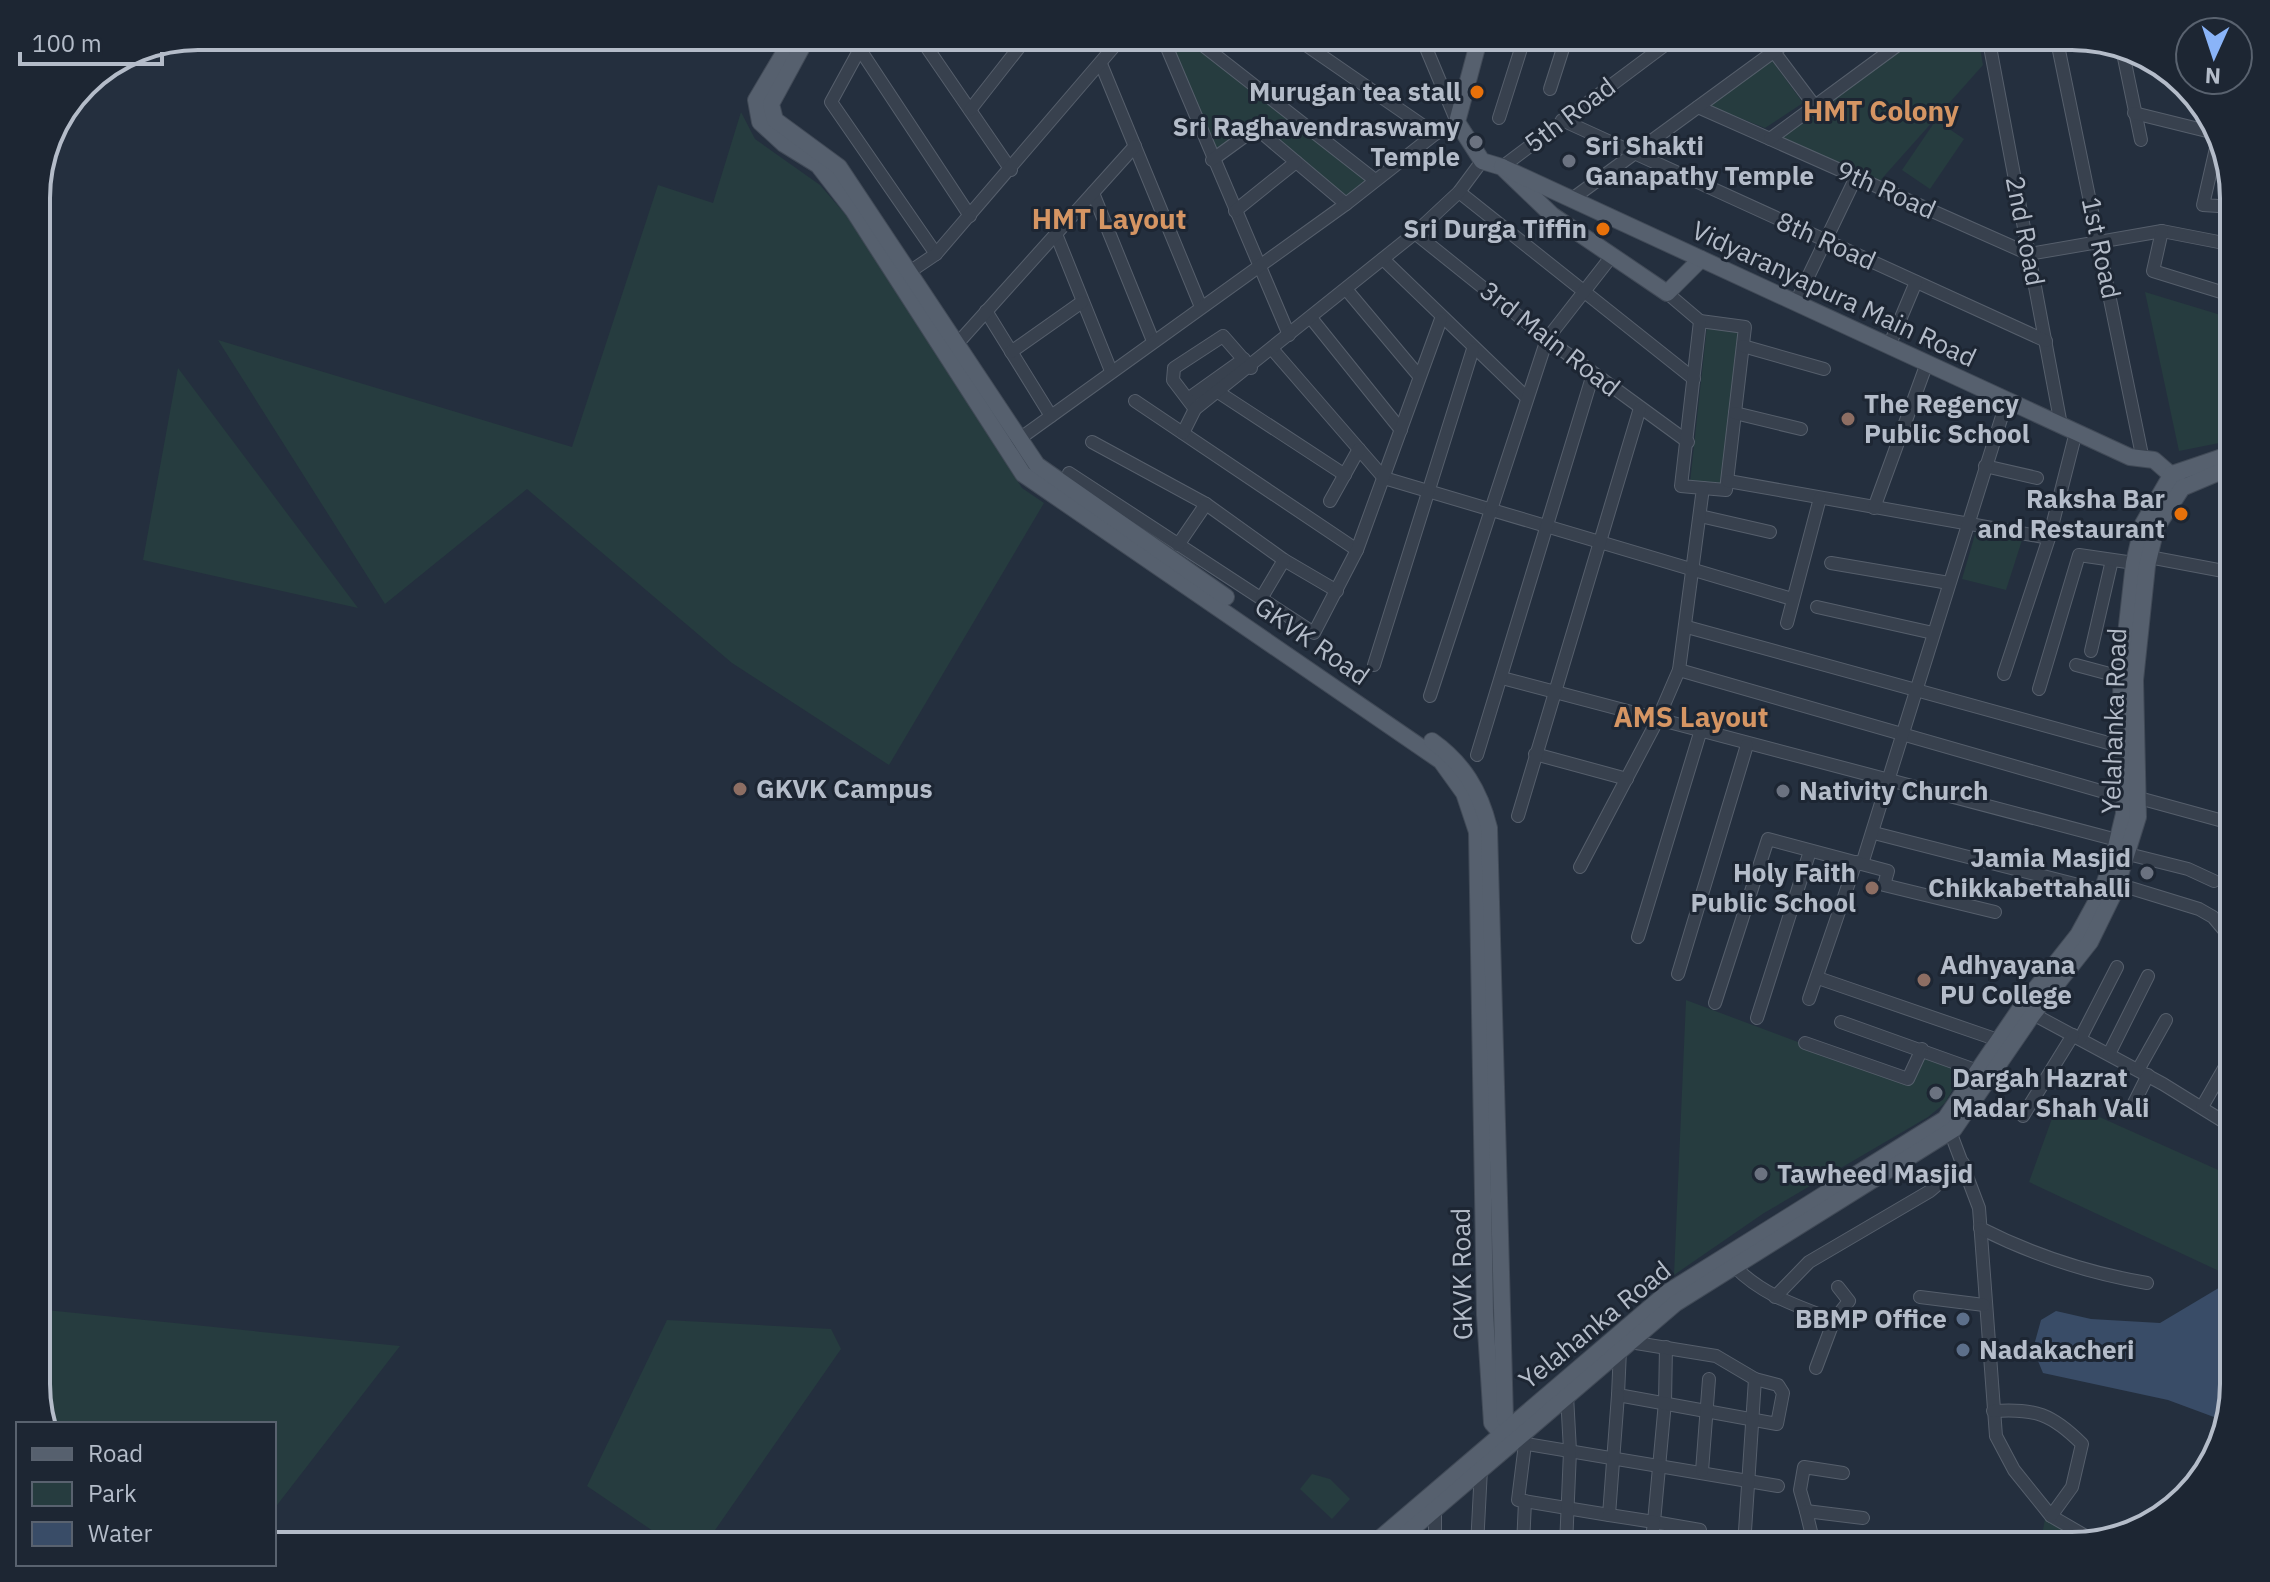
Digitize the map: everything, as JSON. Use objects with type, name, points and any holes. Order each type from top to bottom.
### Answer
[{"type":"main road","name":"GKVK Road","points":[[786,50],[756,100],[760,122],[784,144],[818,165],[874,231]]},
{"type":"main road","name":"GKVK Road","points":[[800,50],[771,104],[775,120],[839,167],[874,231],[1012,444]]},
{"type":"main road","points":[[1476,50],[1457,122],[1482,161]]},
{"type":"main road","name":"Vidyaranyapura Main Road","points":[[1482,161],[1502,167],[2069,429],[2146,460],[2148,468],[2174,485]]},
{"type":"main road","points":[[1502,167],[1552,215],[1667,293],[1701,259]]},
{"type":"main road","name":"GKVK Road","points":[[904,276],[957,344],[1012,444],[1023,474],[1044,491],[1177,576],[1441,761],[1464,793],[1477,832],[1485,1315],[1492,1423],[1514,1438]]},
{"type":"main road","points":[[2174,485],[2220,460]]},
{"type":"main road","points":[[2174,485],[2220,470]]},
{"type":"main road","name":"Yelahanka Road","points":[[1390,1532],[1514,1438],[1676,1303],[1948,1125],[2090,942],[2123,847],[2132,798],[2143,524],[2174,485]]},
{"type":"main road","name":"Yelahanka Road","points":[[2132,798],[2123,747],[2121,677],[2142,560]]},
{"type":"main road","name":"Yelahanka Road","points":[[1408,1532],[1481,1469],[1668,1292],[1948,1125],[1998,1040],[2078,935],[2108,885]]},
{"type":"street","points":[[858,50],[831,102],[936,254]]},
{"type":"street","points":[[860,50],[970,216]]},
{"type":"street","points":[[932,50],[1011,170]]},
{"type":"street","points":[[970,110],[1017,50]]},
{"type":"street","points":[[904,276],[936,254],[1112,50]]},
{"type":"street","points":[[1168,50],[1289,335]]},
{"type":"street","points":[[1209,50],[1375,180]]},
{"type":"street","points":[[1311,50],[1435,134]]},
{"type":"street","points":[[1012,444],[1346,204],[1435,134],[1457,122],[1429,50]]},
{"type":"street","points":[[1499,118],[1521,50]]},
{"type":"street","points":[[1550,89],[1563,50]]},
{"type":"street","name":"5th Road","points":[[1502,167],[1658,50]]},
{"type":"street","points":[[1572,199],[1777,50]]},
{"type":"street","points":[[1770,139],[1891,50]]},
{"type":"street","name":"2nd Road","points":[[1991,50],[2046,341],[2069,429]]},
{"type":"street","name":"1st Road","points":[[2059,50],[2146,460]]},
{"type":"street","points":[[1774,52],[1814,105]]},
{"type":"street","points":[[2124,60],[2141,140]]},
{"type":"street","points":[[1101,64],[1201,307]]},
{"type":"street","name":"9th Road","points":[[1698,107],[2029,254]]},
{"type":"street","points":[[2134,113],[2204,131]]},
{"type":"street","name":"8th Road","points":[[1562,120],[2046,341]]},
{"type":"street","points":[[1212,160],[1256,128],[1346,204]]},
{"type":"street","points":[[957,344],[1135,146]]},
{"type":"street","points":[[2214,157],[2203,205],[2220,206]]},
{"type":"street","points":[[1183,433],[1192,404],[1248,363],[1273,350],[1415,233],[1459,192],[1482,161]]},
{"type":"street","points":[[1235,211],[1296,162]]},
{"type":"street","points":[[1796,302],[1856,177]]},
{"type":"street","points":[[1459,192],[1694,379]]},
{"type":"street","points":[[1093,193],[1153,341]]},
{"type":"street","points":[[2029,254],[2162,231],[2220,242]]},
{"type":"street","points":[[2162,231],[2153,271],[2220,292]]},
{"type":"street","name":"3rd Main Road","points":[[1415,233],[1547,339],[1688,442]]},
{"type":"street","points":[[1056,234],[1111,371]]},
{"type":"street","points":[[1430,696],[1547,339],[1611,257]]},
{"type":"street","points":[[1383,259],[1441,319],[1526,397]]},
{"type":"street","points":[[1889,346],[1916,282]]},
{"type":"street","points":[[1346,289],[1419,376]]},
{"type":"street","points":[[1667,293],[1700,321],[1745,327],[1726,490],[1681,486],[1700,321]]},
{"type":"street","points":[[1011,352],[1082,302]]},
{"type":"street","points":[[986,311],[1051,416]]},
{"type":"street","points":[[1311,318],[1401,430]]},
{"type":"street","points":[[1069,473],[1314,633],[1357,550],[1441,319]]},
{"type":"street","points":[[1192,404],[1172,374],[1194,354],[1223,336],[1248,363]]},
{"type":"street","points":[[1743,346],[1824,369]]},
{"type":"street","points":[[1374,665],[1473,349]]},
{"type":"street","points":[[1273,350],[1384,478],[1792,599]]},
{"type":"street","points":[[1192,404],[1218,392],[1248,363]]},
{"type":"street","points":[[1874,508],[1927,363]]},
{"type":"street","points":[[1477,755],[1593,374]]},
{"type":"street","points":[[1218,392],[1345,475]]},
{"type":"street","points":[[1809,999],[1859,863],[1874,833],[2007,400]]},
{"type":"street","points":[[1135,401],[1357,550]]},
{"type":"street","points":[[1518,816],[1603,541],[1640,408]]},
{"type":"street","points":[[1735,413],[1801,429]]},
{"type":"street","points":[[2004,674],[2049,538],[2069,429]]},
{"type":"street","points":[[1092,442],[1206,504],[1284,560],[1337,591]]},
{"type":"street","points":[[1330,501],[1359,449]]},
{"type":"street","points":[[1985,466],[2037,478]]},
{"type":"street","points":[[1728,481],[2049,538]]},
{"type":"street","points":[[1580,867],[1657,721],[1679,670],[1703,488]]},
{"type":"street","points":[[1787,623],[1820,498]]},
{"type":"street","points":[[1178,545],[1206,504]]},
{"type":"street","points":[[1700,516],[1770,532]]},
{"type":"street","points":[[2039,689],[2079,555],[2220,571]]},
{"type":"street","points":[[1262,597],[1284,560]]},
{"type":"street","points":[[2091,651],[2112,560]]},
{"type":"street","points":[[1831,563],[1949,583]]},
{"type":"street","points":[[1817,607],[1933,633]]},
{"type":"street","points":[[1687,627],[2123,747]]},
{"type":"street","points":[[2076,665],[2121,677]]},
{"type":"street","points":[[1679,670],[2220,820]]},
{"type":"street","points":[[1502,678],[2123,847],[2214,881]]},
{"type":"street","points":[[1638,937],[1700,733]]},
{"type":"street","points":[[1678,974],[1747,745]]},
{"type":"street","points":[[1535,754],[1627,779]]},
{"type":"street","points":[[1874,833],[2108,885],[2199,909],[2220,925]]},
{"type":"street","points":[[1715,1003],[1768,839],[1888,871],[1884,885],[1995,912]]},
{"type":"street","points":[[1757,1018],[1810,851]]},
{"type":"street","points":[[2023,1116],[2076,1037],[2117,967]]},
{"type":"street","points":[[2109,1054],[2148,976]]},
{"type":"street","points":[[1818,978],[1998,1040]]},
{"type":"street","points":[[2033,1014],[2220,1119]]},
{"type":"street","points":[[2133,1105],[2166,1020]]},
{"type":"street","points":[[1841,1022],[1978,1071]]},
{"type":"street","points":[[1805,1043],[1908,1079],[1922,1049]]},
{"type":"street","points":[[2202,1107],[2220,1076]]},
{"type":"street","points":[[1948,1125],[1979,1208],[1996,1436],[2014,1470],[2051,1516],[2078,1532]]},
{"type":"street","points":[[1775,1297],[1809,1262],[1930,1191],[1963,1163]]},
{"type":"street","points":[[1980,1228],[2016,1246],[2074,1266],[2147,1283]]},
{"type":"street","points":[[1734,1266],[1751,1284],[1775,1297],[1834,1320]]},
{"type":"street","points":[[1816,1368],[1834,1320],[1849,1301],[1838,1287]]},
{"type":"street","points":[[1920,1297],[1984,1305]]},
{"type":"street","points":[[1609,1515],[1625,1346],[1666,1347],[1716,1356],[1755,1379],[1783,1388],[1777,1424]]},
{"type":"street","points":[[1653,1532],[1661,1465],[1666,1347]]},
{"type":"street","points":[[1702,1471],[1709,1379]]},
{"type":"street","points":[[1745,1532],[1755,1379]]},
{"type":"street","points":[[1567,1395],[1570,1451],[1567,1532]]},
{"type":"street","points":[[1618,1395],[1707,1408],[1791,1427]]},
{"type":"street","points":[[1993,1411],[2028,1409],[2062,1424],[2082,1444],[2072,1487],[2051,1516]]},
{"type":"street","points":[[1695,1532],[1654,1522],[1518,1500],[1514,1438],[1570,1451],[1778,1486]]},
{"type":"street","points":[[1811,1532],[1800,1490],[1804,1467],[1843,1473]]},
{"type":"street","points":[[1478,1532],[1481,1469]]},
{"type":"street","points":[[1524,1532],[1525,1501]]},
{"type":"street","points":[[1435,1509],[1435,1532]]},
{"type":"street","points":[[1806,1511],[1863,1518]]},
{"type":"green space","points":[[1171,50],[1204,50],[1371,180],[1346,200],[1256,125],[1213,155]]},
{"type":"green space","points":[[1898,50],[1980,50],[1983,65],[1878,183],[1780,137]]},
{"type":"green space","points":[[1771,59],[1803,103],[1765,128],[1707,105]]},
{"type":"green space","points":[[741,112],[755,139],[820,185],[852,222],[1022,488],[1044,503],[889,765],[732,663],[527,489],[385,604],[218,340],[572,447],[658,185],[713,203]]},
{"type":"green space","points":[[1936,120],[1964,139],[1930,189],[1902,170]]},
{"type":"green space","points":[[2145,292],[2220,315],[2220,443],[2179,451]]},
{"type":"green space","points":[[1707,326],[1740,329],[1722,486],[1690,482]]},
{"type":"green space","points":[[178,368],[358,608],[143,560]]},
{"type":"green space","points":[[1976,531],[2023,537],[2006,590],[1962,579]]},
{"type":"green space","points":[[1686,1000],[1910,1084],[1925,1054],[1965,1068],[1945,1103],[1928,1117],[1764,1213],[1674,1275]]},
{"type":"green space","points":[[2059,1099],[2220,1171],[2220,1271],[2029,1182]]},
{"type":"green space","points":[[50,1310],[400,1346],[276,1506],[276,1422],[55,1422],[53,1413],[50,1393]]},
{"type":"green space","points":[[667,1320],[831,1329],[841,1349],[714,1532],[654,1532],[587,1486]]},
{"type":"green space","points":[[1312,1474],[1330,1479],[1350,1499],[1332,1519],[1300,1489]]},
{"type":"green space","points":[[2045,1519],[2066,1532],[2043,1532]]},
{"type":"water","points":[[2220,1287],[2220,1384],[2216,1418],[2168,1400],[2043,1373],[2033,1349],[2041,1320],[2056,1311],[2091,1319],[2160,1323]]},
{"type":"place","name":"Murugan tea stall","points":[[1477,92]]},
{"type":"place","name":"Sri Raghavendraswamy Temple","points":[[1476,142]]},
{"type":"place","name":"Sri Shakti Ganapathy Temple","points":[[1569,161]]},
{"type":"place","name":"Sri Durga Tiffin","points":[[1603,229]]},
{"type":"place","name":"The Regency Public School","points":[[1848,419]]},
{"type":"place","name":"Raksha Bar and Restaurant","points":[[2181,514]]},
{"type":"place","name":"GKVK Campus","points":[[740,789]]},
{"type":"place","name":"Nativity Church","points":[[1783,791]]},
{"type":"place","name":"Jamia Masjid Chikkabettahalli","points":[[2147,873]]},
{"type":"place","name":"Holy Faith Public School","points":[[1872,888]]},
{"type":"place","name":"Adhyayana PU College","points":[[1924,980]]},
{"type":"place","name":"Dargah Hazrat Madar Shah Vali","points":[[1936,1093]]},
{"type":"place","name":"Tawheed Masjid","points":[[1761,1174]]},
{"type":"place","name":"BBMP Office","points":[[1963,1319]]},
{"type":"place","name":"Nadakacheri","points":[[1963,1350]]},
{"type":"district","name":"HMT Colony","points":[[1881,111]]},
{"type":"district","name":"HMT Layout","points":[[1109,219]]},
{"type":"district","name":"AMS Layout","points":[[1691,717]]}]
